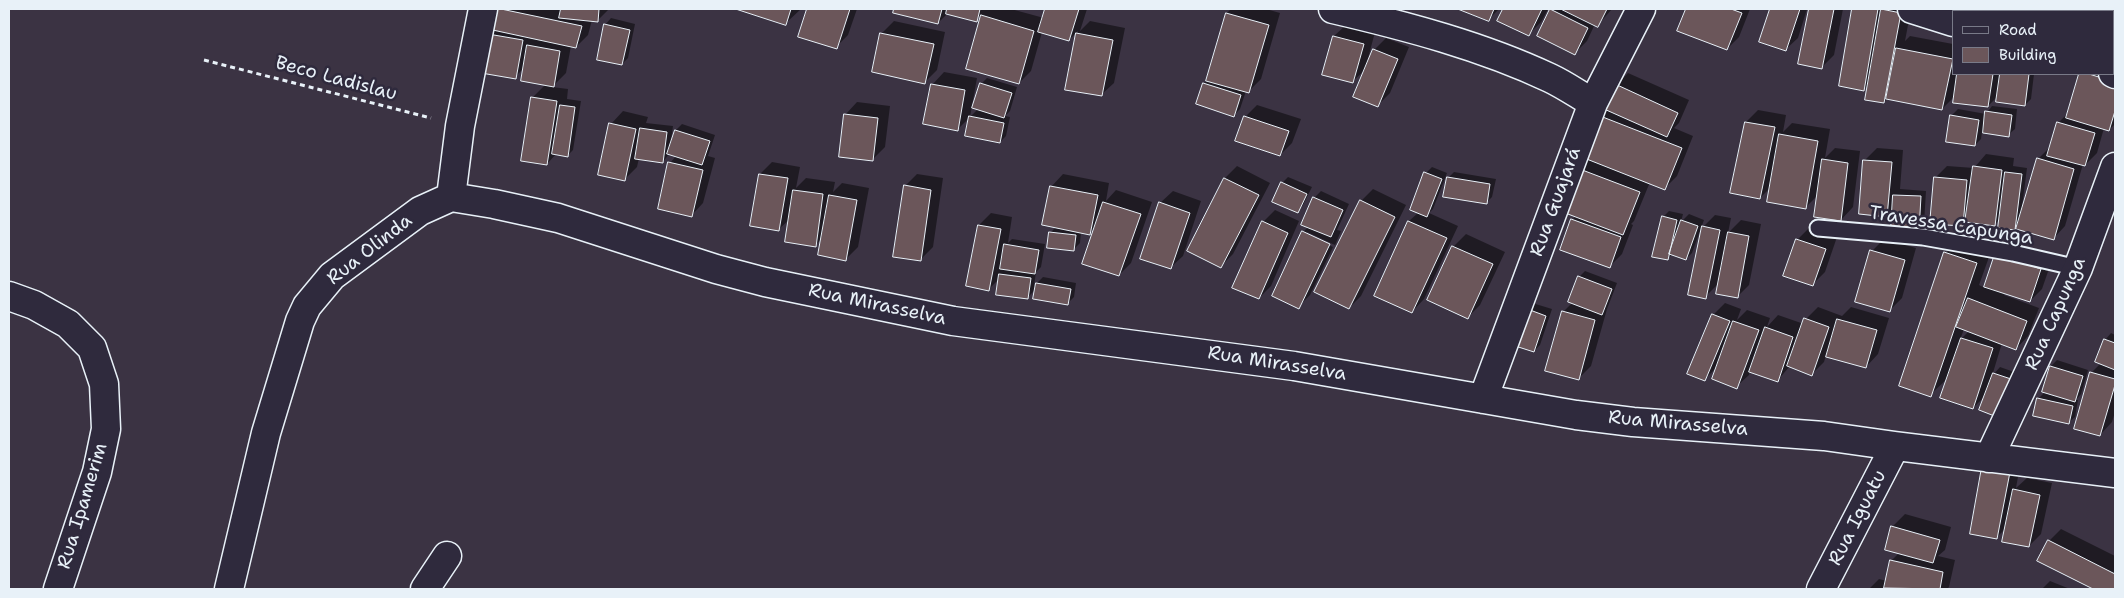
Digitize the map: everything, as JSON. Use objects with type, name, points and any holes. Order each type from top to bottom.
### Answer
[{"type":"street","points":[[450,197],[460,126],[483,9]]},
{"type":"street","points":[[1333,9],[1382,20],[1513,62],[1551,79],[1593,103]]},
{"type":"street","name":"Rua Guajará","points":[[1483,399],[1593,103],[1641,9]]},
{"type":"street","points":[[1912,9],[1952,22]]},
{"type":"street","name":"Rua Capunga","points":[[1989,458],[2078,268],[2115,167]]},
{"type":"street","name":"Rua Mirasselva","points":[[450,197],[494,204],[558,218],[716,269],[765,282],[953,321],[1221,355],[1633,422],[1824,436],[2115,473]]},
{"type":"street","name":"Rua Olinda","points":[[230,589],[266,433],[300,321],[307,306],[332,276],[420,212],[450,197]]},
{"type":"street","name":"Rua Ipamerim","points":[[21,301],[68,324],[92,348],[104,384],[106,429],[97,472],[58,589]]},
{"type":"street","name":"Rua Iguatu","points":[[1821,589],[1895,446]]},
{"type":"street","points":[[425,589],[447,556]]},
{"type":"lane","name":"Travessa Capunga","points":[[1818,228],[1923,237],[2013,253],[2078,268]]},
{"type":"path","name":"Beco Ladislau","points":[[204,60],[460,126]]},
{"type":"building","points":[[493,9],[501,9],[582,26],[576,48],[488,29]]},
{"type":"building","points":[[561,9],[599,9],[598,22],[559,18]]},
{"type":"building","points":[[736,9],[791,9],[786,25]]},
{"type":"building","points":[[807,9],[850,9],[837,49],[798,37]]},
{"type":"building","points":[[894,9],[942,9],[938,24],[893,13]]},
{"type":"building","points":[[947,9],[980,9],[977,22],[946,14]]},
{"type":"building","points":[[1045,9],[1079,9],[1069,41],[1038,32]]},
{"type":"building","points":[[1458,9],[1494,9],[1489,21]]},
{"type":"building","points":[[1503,9],[1542,9],[1529,36],[1497,21]]},
{"type":"building","points":[[1550,9],[1588,28],[1575,55],[1537,36]]},
{"type":"building","points":[[1561,9],[1607,9],[1598,27]]},
{"type":"building","points":[[1686,9],[1731,9],[1742,13],[1727,50],[1677,31]]},
{"type":"building","points":[[1770,9],[1800,9],[1786,51],[1759,42]]},
{"type":"building","points":[[1809,9],[1834,9],[1822,69],[1798,64]]},
{"type":"building","points":[[1852,9],[1878,9],[1864,91],[1839,86]]},
{"type":"building","points":[[1881,9],[1901,13],[1884,103],[1865,100]]},
{"type":"building","points":[[2115,9],[2115,50],[2114,10],[2108,10]]},
{"type":"building","points":[[1226,13],[1269,25],[1249,93],[1206,81]]},
{"type":"building","points":[[981,15],[1034,31],[1019,84],[966,69]]},
{"type":"building","points":[[604,24],[630,30],[622,65],[597,60]]},
{"type":"building","points":[[880,33],[934,44],[925,84],[872,72]]},
{"type":"building","points":[[1076,33],[1113,40],[1102,96],[1065,90]]},
{"type":"building","points":[[488,34],[523,40],[516,79],[481,73]]},
{"type":"building","points":[[1333,36],[1364,44],[1353,83],[1322,75]]},
{"type":"building","points":[[527,45],[560,51],[554,87],[521,81]]},
{"type":"building","points":[[1896,48],[1952,59],[1942,110],[1886,99]]},
{"type":"building","points":[[1373,49],[1398,59],[1378,107],[1353,97]]},
{"type":"building","points":[[1957,75],[1993,75],[1988,107],[1953,103]]},
{"type":"building","points":[[2000,75],[2029,75],[2025,106],[1996,102]]},
{"type":"building","points":[[2079,75],[2092,75],[2115,82],[2115,111],[2109,131],[2066,118]]},
{"type":"building","points":[[980,83],[1012,93],[1004,118],[972,108]]},
{"type":"building","points":[[1203,83],[1241,95],[1234,117],[1196,104]]},
{"type":"building","points":[[931,84],[965,90],[958,131],[923,124]]},
{"type":"building","points":[[1615,84],[1678,113],[1667,137],[1604,109]]},
{"type":"building","points":[[531,97],[557,101],[547,165],[521,161]]},
{"type":"building","points":[[560,105],[575,107],[568,157],[552,154]]},
{"type":"building","points":[[1985,111],[2012,115],[2009,137],[1983,133]]},
{"type":"building","points":[[844,114],[878,118],[873,161],[839,157]]},
{"type":"building","points":[[1595,114],[1682,148],[1665,190],[1579,156]]},
{"type":"building","points":[[1950,115],[1979,120],[1975,146],[1946,142]]},
{"type":"building","points":[[969,116],[1004,123],[1000,143],[965,136]]},
{"type":"building","points":[[1244,116],[1289,131],[1280,156],[1235,141]]},
{"type":"building","points":[[1745,122],[1775,127],[1760,199],[1730,193]]},
{"type":"building","points":[[2057,122],[2095,133],[2085,166],[2047,156]]},
{"type":"building","points":[[609,123],[636,129],[625,181],[598,175]]},
{"type":"building","points":[[640,128],[667,132],[663,163],[635,159]]},
{"type":"building","points":[[675,130],[710,141],[702,165],[667,154]]},
{"type":"building","points":[[1779,134],[1818,141],[1806,209],[1767,202]]},
{"type":"building","points":[[2037,158],[2074,169],[2054,240],[2016,229]]},
{"type":"building","points":[[1822,159],[1848,163],[1841,221],[1814,217]]},
{"type":"building","points":[[1863,160],[1892,162],[1887,217],[1859,214]]},
{"type":"building","points":[[668,162],[703,170],[692,217],[658,209]]},
{"type":"building","points":[[1973,166],[2002,170],[1995,226],[1965,222]]},
{"type":"building","points":[[1577,168],[1640,192],[1623,235],[1560,211]]},
{"type":"building","points":[[1424,172],[1442,179],[1427,217],[1410,210]]},
{"type":"building","points":[[2005,172],[2022,174],[2015,230],[1998,228]]},
{"type":"building","points":[[759,174],[788,178],[779,231],[750,226]]},
{"type":"building","points":[[1447,177],[1490,184],[1487,204],[1443,197]]},
{"type":"building","points":[[1934,177],[1967,180],[1963,226],[1930,224]]},
{"type":"building","points":[[1224,178],[1259,195],[1221,268],[1187,251]]},
{"type":"building","points":[[1281,182],[1307,194],[1298,213],[1272,202]]},
{"type":"building","points":[[904,185],[931,190],[921,261],[893,257]]},
{"type":"building","points":[[1050,186],[1098,195],[1090,235],[1042,225]]},
{"type":"building","points":[[793,190],[823,194],[816,247],[785,242]]},
{"type":"building","points":[[829,195],[857,200],[846,261],[818,255]]},
{"type":"building","points":[[1893,195],[1921,196],[1919,231],[1891,230]]},
{"type":"building","points":[[1313,197],[1343,210],[1331,237],[1301,225]]},
{"type":"building","points":[[1360,200],[1395,217],[1349,309],[1314,292]]},
{"type":"building","points":[[1103,202],[1141,214],[1119,276],[1082,264]]},
{"type":"building","points":[[1159,202],[1190,213],[1171,269],[1140,259]]},
{"type":"building","points":[[1662,216],[1677,220],[1668,260],[1652,257]]},
{"type":"building","points":[[1571,219],[1621,237],[1610,268],[1560,250]]},
{"type":"building","points":[[1681,220],[1698,226],[1686,260],[1669,254]]},
{"type":"building","points":[[1262,221],[1288,233],[1259,299],[1232,288]]},
{"type":"building","points":[[1408,221],[1447,238],[1412,313],[1374,296]]},
{"type":"building","points":[[978,225],[1001,229],[989,291],[966,286]]},
{"type":"building","points":[[1702,226],[1720,230],[1706,299],[1688,295]]},
{"type":"building","points":[[1302,231],[1330,244],[1299,309],[1272,296]]},
{"type":"building","points":[[1049,232],[1076,235],[1074,251],[1047,248]]},
{"type":"building","points":[[1728,232],[1749,236],[1738,298],[1716,294]]},
{"type":"building","points":[[1796,239],[1826,249],[1813,286],[1783,276]]},
{"type":"building","points":[[1004,244],[1039,250],[1035,274],[1000,269]]},
{"type":"building","points":[[1452,246],[1493,264],[1468,319],[1427,300]]},
{"type":"building","points":[[1870,250],[1905,260],[1890,312],[1855,302]]},
{"type":"building","points":[[1944,252],[1977,263],[1931,397],[1899,386]]},
{"type":"building","points":[[1995,254],[2041,269],[2030,302],[1984,287]]},
{"type":"building","points":[[999,274],[1031,278],[1028,299],[996,295]]},
{"type":"building","points":[[1578,276],[1612,289],[1602,315],[1568,302]]},
{"type":"building","points":[[1036,283],[1071,289],[1068,305],[1033,299]]},
{"type":"building","points":[[1968,298],[2027,321],[2016,350],[1956,327]]},
{"type":"building","points":[[1522,307],[1546,316],[1534,352],[1509,344]]},
{"type":"building","points":[[1562,311],[1595,320],[1579,380],[1545,371]]},
{"type":"building","points":[[1712,314],[1730,321],[1705,381],[1687,374]]},
{"type":"building","points":[[1804,318],[1829,327],[1812,376],[1787,366]]},
{"type":"building","points":[[1837,319],[1877,330],[1866,368],[1826,357]]},
{"type":"building","points":[[1733,321],[1759,330],[1737,389],[1712,379]]},
{"type":"building","points":[[1765,327],[1793,337],[1778,382],[1749,372]]},
{"type":"building","points":[[1961,338],[1993,348],[1973,409],[1940,398]]},
{"type":"building","points":[[2104,339],[2115,343],[2115,370],[2095,362]]},
{"type":"building","points":[[2050,366],[2083,376],[2075,402],[2042,392]]},
{"type":"building","points":[[2090,372],[2115,379],[2115,385],[2100,436],[2074,429]]},
{"type":"building","points":[[1993,373],[2011,379],[1997,417],[1979,410]]},
{"type":"building","points":[[2037,398],[2073,406],[2069,424],[2033,416]]},
{"type":"building","points":[[1982,467],[2010,472],[1997,539],[1970,534]]},
{"type":"building","points":[[2013,489],[2040,495],[2029,547],[2002,542]]},
{"type":"building","points":[[1891,526],[1940,540],[1933,563],[1885,550]]},
{"type":"building","points":[[2048,540],[2115,574],[2115,589],[2093,589],[2037,561]]},
{"type":"building","points":[[1890,560],[1943,572],[1940,589],[1884,588]]}]
